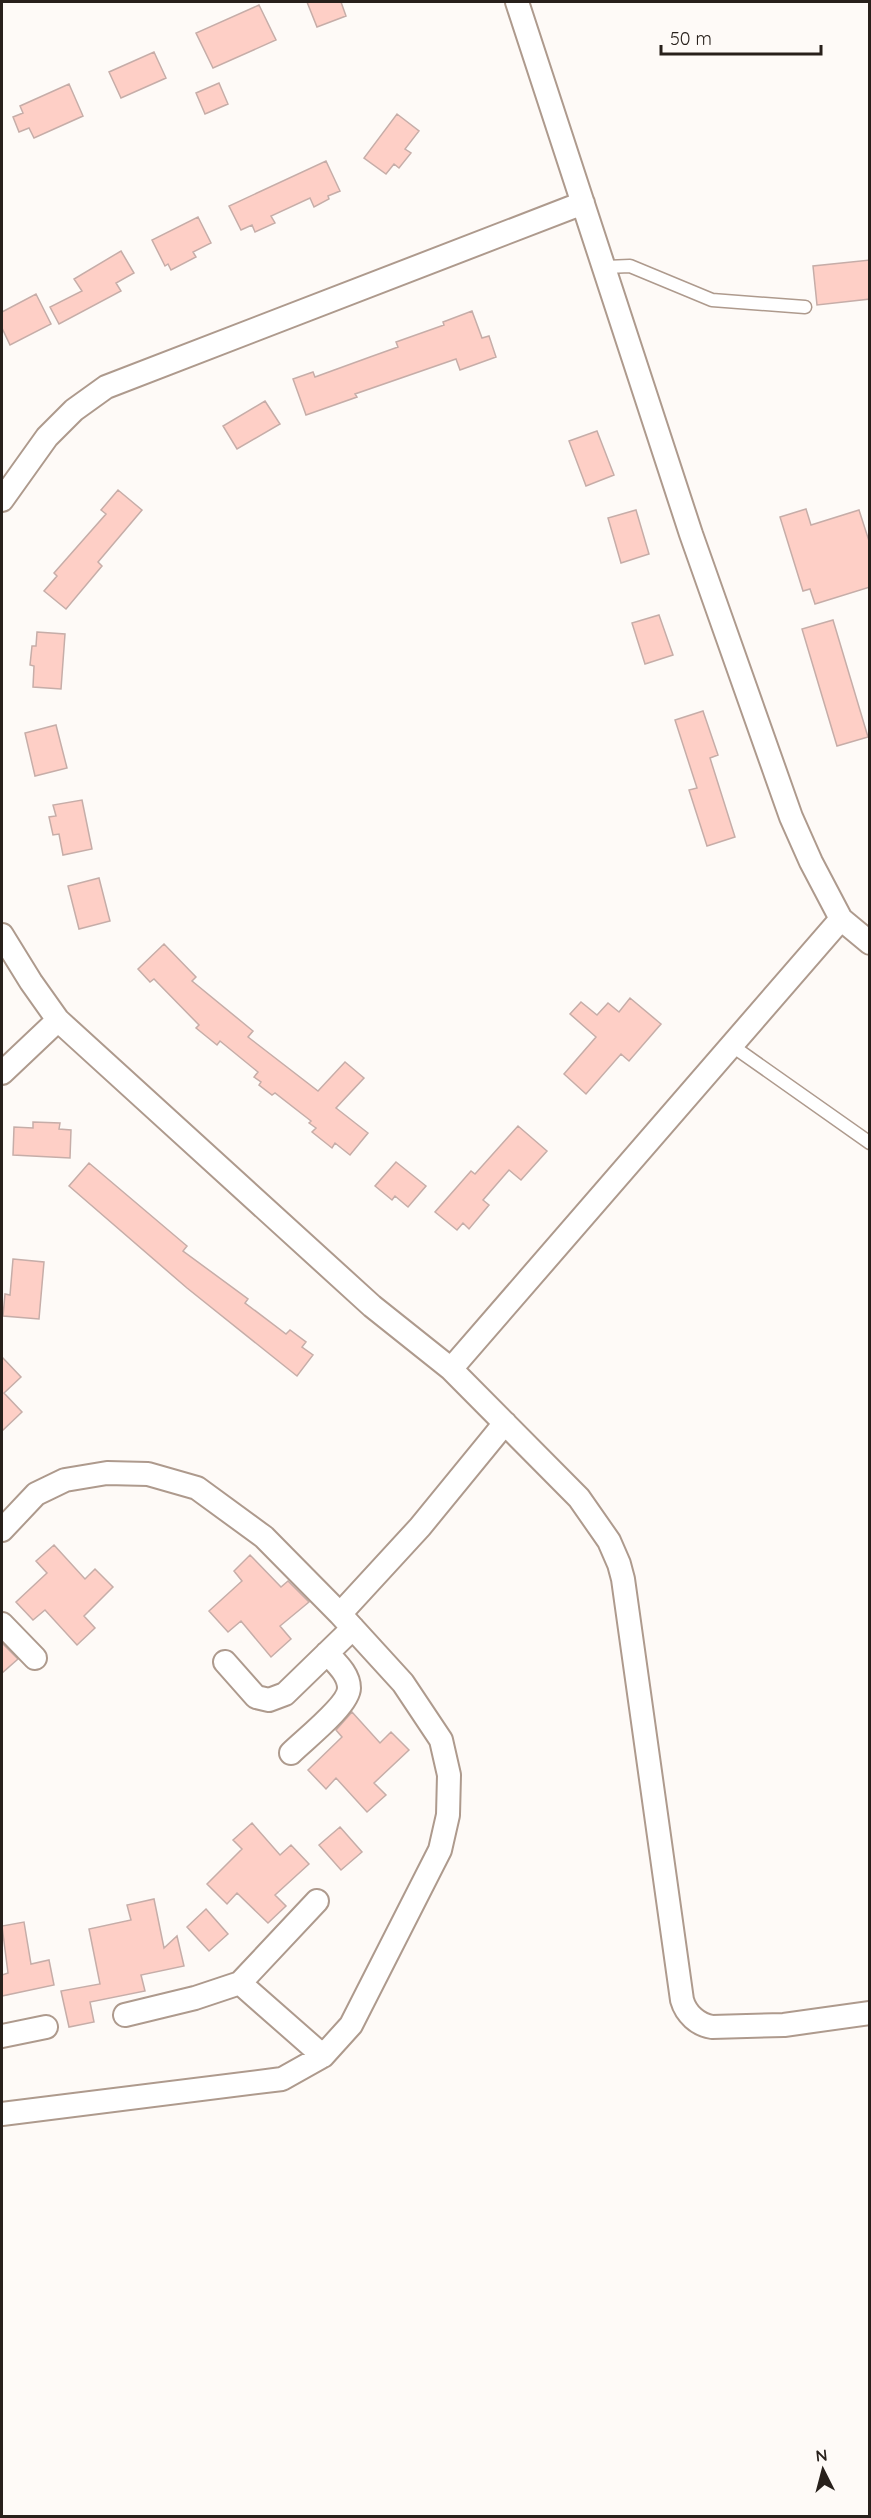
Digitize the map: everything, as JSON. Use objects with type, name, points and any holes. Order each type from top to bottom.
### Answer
[{"type":"street","points":[[517,2],[606,267],[691,534],[744,690],[776,770],[791,817],[811,862],[841,919],[870,943]]},
{"type":"street","points":[[2,500],[47,437],[74,410],[106,387],[583,203]]},
{"type":"street","points":[[451,1369],[841,919]]},
{"type":"street","points":[[2,935],[58,1020],[372,1306],[451,1369],[579,1498],[598,1522],[619,1564],[632,1637],[684,2006],[703,2026],[712,2027],[784,2025],[870,2013]]},
{"type":"street","points":[[2,1072],[58,1020]]},
{"type":"street","points":[[225,1662],[256,1696],[269,1700],[285,1694],[327,1653],[346,1621],[505,1423]]},
{"type":"street","points":[[2,1530],[36,1494],[65,1480],[107,1473],[148,1474],[197,1488],[264,1537],[403,1683],[441,1740],[449,1775],[448,1815],[440,1850],[351,2025],[323,2056],[282,2079],[2,2114]]},
{"type":"street","points":[[2,1624],[35,1658]]},
{"type":"street","points":[[291,1753],[345,1701],[349,1689],[345,1674],[327,1653]]},
{"type":"street","points":[[125,2015],[195,1998],[240,1983],[317,1901]]},
{"type":"street","points":[[240,1983],[323,2056]]},
{"type":"street","points":[[2,2036],[46,2027]]},
{"type":"lane","points":[[606,267],[630,266],[712,300],[805,307]]},
{"type":"lane","points":[[731,1045],[870,1143]]},
{"type":"building","points":[[307,2],[341,2],[346,16],[317,27]]},
{"type":"building","points":[[259,5],[276,40],[213,68],[196,33]]},
{"type":"building","points":[[154,52],[166,78],[121,98],[109,72]]},
{"type":"building","points":[[219,83],[228,104],[205,114],[196,93]]},
{"type":"building","points":[[69,84],[83,116],[34,138],[29,128],[19,132],[13,117],[23,113],[20,106]]},
{"type":"building","points":[[397,114],[419,131],[405,149],[411,153],[399,168],[394,164],[386,174],[364,158]]},
{"type":"building","points":[[326,161],[340,191],[328,196],[329,199],[314,207],[310,198],[271,216],[275,223],[255,232],[252,225],[241,230],[229,206]]},
{"type":"building","points":[[198,217],[211,243],[193,252],[196,257],[171,270],[168,264],[165,266],[152,240]]},
{"type":"building","points":[[121,251],[134,273],[116,283],[121,291],[59,324],[50,307],[82,291],[74,279]]},
{"type":"building","points":[[870,260],[870,299],[817,305],[813,266]]},
{"type":"building","points":[[36,294],[51,324],[10,345],[2,328],[2,312]]},
{"type":"building","points":[[472,311],[482,338],[489,336],[496,357],[460,370],[456,359],[355,394],[357,397],[306,415],[293,379],[313,372],[315,377],[398,347],[396,342],[444,325],[443,322]]},
{"type":"building","points":[[265,401],[280,424],[237,449],[223,426]]},
{"type":"building","points":[[597,431],[614,475],[586,486],[569,441]]},
{"type":"building","points":[[118,490],[142,510],[98,562],[102,566],[66,609],[44,591],[57,576],[54,573],[106,514],[101,510]]},
{"type":"building","points":[[806,509],[811,525],[859,510],[870,544],[870,587],[815,604],[810,589],[803,591],[780,517]]},
{"type":"building","points":[[636,510],[649,554],[621,563],[608,518]]},
{"type":"building","points":[[659,615],[673,655],[645,664],[632,623]]},
{"type":"building","points":[[833,620],[868,737],[837,746],[802,629]]},
{"type":"building","points":[[37,632],[65,634],[61,689],[33,687],[34,666],[30,665],[32,646],[36,646]]},
{"type":"building","points":[[703,711],[718,755],[710,758],[735,837],[707,846],[689,790],[697,788],[675,720]]},
{"type":"building","points":[[56,725],[67,768],[35,776],[25,733]]},
{"type":"building","points":[[82,800],[92,849],[63,855],[59,834],[53,835],[49,817],[56,816],[53,805]]},
{"type":"building","points":[[99,878],[110,921],[79,929],[68,886]]},
{"type":"building","points":[[164,944],[196,977],[192,981],[253,1031],[248,1037],[318,1091],[345,1062],[364,1078],[336,1108],[368,1133],[350,1155],[335,1143],[332,1148],[312,1132],[316,1128],[309,1123],[311,1121],[275,1093],[272,1095],[259,1085],[261,1082],[254,1077],[258,1072],[220,1041],[217,1045],[196,1028],[199,1025],[154,979],[150,982],[138,969]]},
{"type":"building","points":[[630,998],[661,1024],[629,1061],[621,1054],[586,1094],[564,1074],[596,1037],[570,1014],[581,1002],[597,1015],[608,1003],[619,1012]]},
{"type":"building","points":[[33,1122],[60,1123],[59,1129],[71,1130],[70,1158],[13,1155],[14,1127],[33,1128]]},
{"type":"building","points":[[518,1126],[547,1151],[521,1180],[509,1170],[483,1200],[489,1205],[469,1229],[463,1223],[457,1230],[435,1212],[471,1171],[475,1174]]},
{"type":"building","points":[[396,1162],[426,1186],[408,1207],[395,1196],[392,1200],[375,1186]]},
{"type":"building","points":[[89,1163],[187,1246],[183,1251],[248,1299],[245,1303],[286,1334],[290,1330],[306,1342],[302,1347],[313,1355],[297,1376],[187,1288],[69,1186]]},
{"type":"building","points":[[13,1259],[44,1262],[39,1319],[3,1316],[5,1294],[10,1295]]},
{"type":"building","points":[[2,1357],[21,1377],[4,1393],[22,1412],[2,1431]]},
{"type":"building","points":[[54,1545],[85,1579],[95,1569],[113,1587],[84,1616],[95,1628],[77,1645],[45,1610],[33,1620],[16,1602],[47,1573],[36,1561]]},
{"type":"building","points":[[250,1555],[281,1587],[288,1581],[309,1602],[280,1626],[291,1639],[271,1657],[241,1621],[228,1632],[209,1611],[242,1581],[234,1571]]},
{"type":"building","points":[[2,1643],[18,1659],[2,1673]]},
{"type":"building","points":[[352,1712],[380,1743],[391,1732],[409,1750],[374,1783],[386,1795],[367,1812],[336,1778],[326,1789],[308,1770],[342,1737],[336,1730]]},
{"type":"building","points":[[252,1823],[280,1855],[291,1845],[309,1864],[275,1895],[286,1906],[268,1923],[237,1893],[227,1904],[207,1884],[242,1849],[233,1840]]},
{"type":"building","points":[[340,1827],[362,1852],[341,1870],[319,1845]]},
{"type":"building","points":[[154,1899],[164,1948],[177,1936],[184,1966],[141,1975],[145,1991],[90,2002],[94,2022],[69,2027],[61,1991],[100,1984],[89,1929],[131,1920],[127,1905]]},
{"type":"building","points":[[206,1909],[228,1934],[209,1951],[187,1927]]},
{"type":"building","points":[[24,1922],[31,1964],[49,1960],[54,1985],[2,1996],[2,1975],[8,1973],[2,1926]]}]
